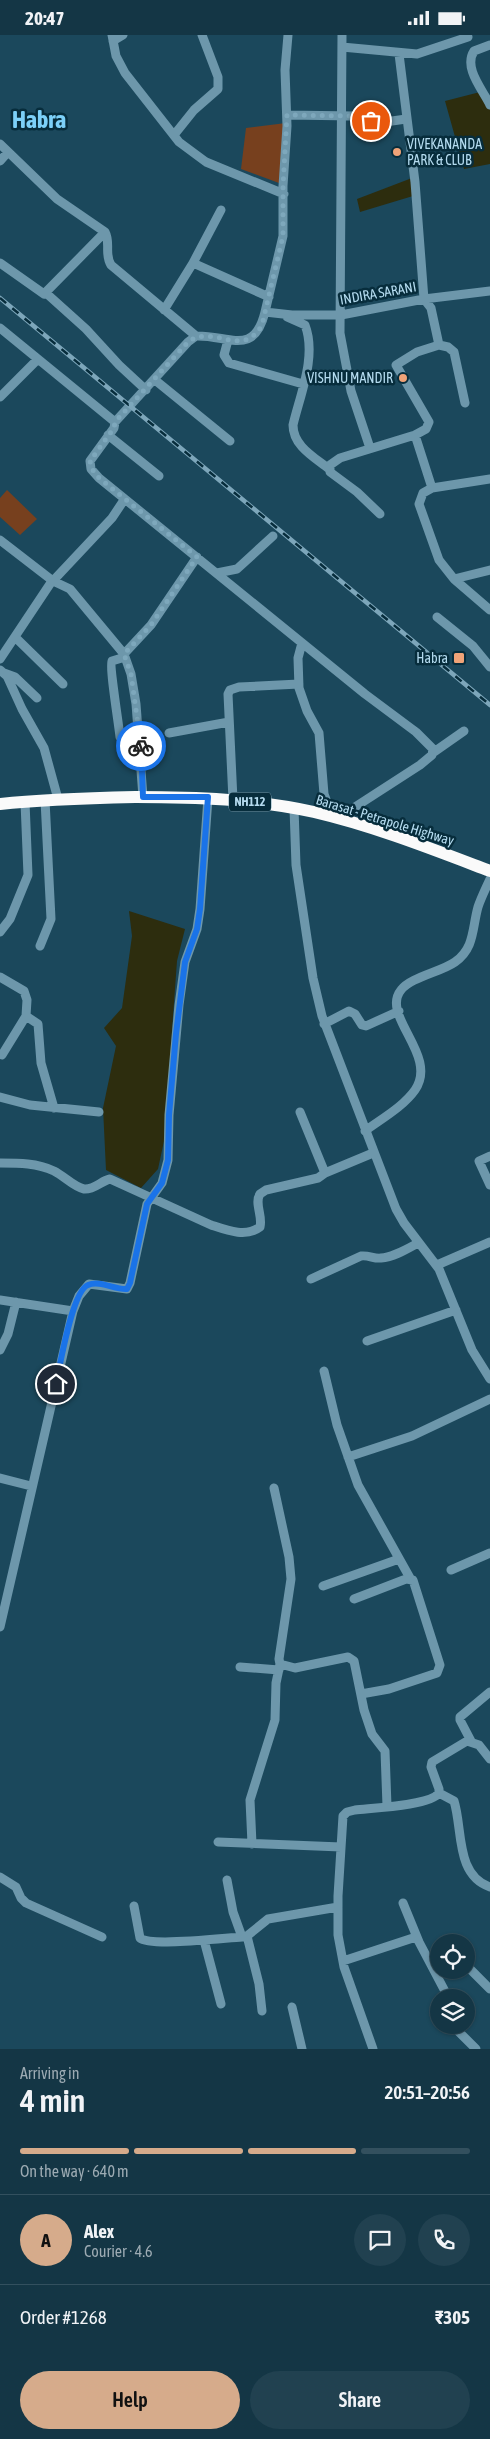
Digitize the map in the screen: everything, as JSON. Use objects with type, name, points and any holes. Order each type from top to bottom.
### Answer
[{"type":"highway","name":"Barasat - Petrapole Highway","points":[[0,804],[58,799],[208,797],[294,808],[341,816],[490,871]]},
{"type":"street","points":[[123,35],[112,38],[116,56],[124,73],[174,135],[206,162],[284,194]]},
{"type":"street","points":[[174,135],[194,110],[218,89],[218,77],[202,35]]},
{"type":"street","points":[[0,144],[57,199],[105,232],[108,237],[106,256],[111,265],[164,310],[196,336],[240,342],[253,337],[269,312],[269,297],[283,236],[287,115],[284,70],[288,35]]},
{"type":"street","points":[[342,35],[343,116],[340,333],[342,353],[351,391],[370,448]]},
{"type":"street","points":[[342,47],[399,53],[424,53],[468,36],[474,51],[471,58],[476,81],[490,105]]},
{"type":"street","points":[[474,51],[490,45]]},
{"type":"street","points":[[399,53],[415,182],[424,299],[431,308],[439,345]]},
{"type":"street","points":[[287,115],[363,117],[378,123],[406,119]]},
{"type":"street","points":[[0,161],[8,152]]},
{"type":"street","points":[[164,310],[193,263],[221,210]]},
{"type":"street","points":[[46,293],[105,232]]},
{"type":"street","points":[[0,263],[37,291],[46,293],[86,329],[119,365],[146,390]]},
{"type":"street","points":[[193,263],[269,297]]},
{"type":"street","name":"INDIRA SARANI","points":[[269,312],[341,315],[424,299],[490,291]]},
{"type":"street","points":[[269,312],[305,325],[310,345],[293,434],[302,447],[329,469],[330,472],[357,492],[380,514]]},
{"type":"street","points":[[0,328],[115,422]]},
{"type":"street","points":[[196,336],[188,342],[115,422],[93,456],[90,465],[99,478],[124,500],[365,694],[416,732],[434,752]]},
{"type":"street","points":[[228,340],[224,355],[230,363],[303,385]]},
{"type":"street","points":[[329,469],[336,460],[415,435],[426,429],[429,423],[396,365],[417,352],[439,345],[448,347],[454,352],[465,403]]},
{"type":"street","points":[[0,397],[38,359]]},
{"type":"street","points":[[155,380],[230,441]]},
{"type":"street","points":[[108,435],[159,476]]},
{"type":"street","points":[[415,435],[432,487]]},
{"type":"street","points":[[490,479],[432,487],[423,493],[420,504],[439,560],[454,579],[490,610]]},
{"type":"street","points":[[0,659],[53,581],[112,518],[124,500]]},
{"type":"street","points":[[217,573],[237,569],[273,536]]},
{"type":"street","points":[[0,540],[53,581],[70,589],[125,655],[131,674],[136,704],[143,797]]},
{"type":"street","points":[[120,737],[110,667],[112,661],[125,655],[151,625],[197,557]]},
{"type":"street","points":[[454,579],[490,570]]},
{"type":"street","points":[[436,617],[472,646],[490,667]]},
{"type":"street","points":[[16,638],[63,684]]},
{"type":"street","points":[[302,643],[298,658],[299,685],[304,704],[319,733],[325,800],[341,816],[420,765],[434,752],[464,731]]},
{"type":"street","points":[[2,671],[15,677],[37,698]]},
{"type":"street","points":[[2,671],[44,748],[58,799]]},
{"type":"street","points":[[233,800],[230,722],[227,697],[234,688],[299,685]]},
{"type":"street","points":[[168,733],[230,722]]},
{"type":"street","points":[[0,1627],[31,1486],[79,1296],[89,1284],[127,1289],[130,1283],[147,1204],[162,1183],[168,1160],[169,1115],[178,1015],[185,962],[197,929],[200,909],[208,797]]},
{"type":"street","points":[[40,946],[51,919],[44,800]]},
{"type":"street","points":[[0,931],[10,919],[28,875],[25,802]]},
{"type":"street","points":[[294,808],[296,865],[313,978],[324,1024],[396,1209],[418,1243],[437,1265],[472,1350],[490,1379]]},
{"type":"street","points":[[365,1131],[405,1101],[418,1083],[421,1067],[419,1057],[400,1019],[398,999],[401,990],[443,969],[466,952],[471,941],[477,909],[490,879]]},
{"type":"street","points":[[0,977],[24,991],[27,1000],[26,1016],[2,1055]]},
{"type":"street","points":[[324,1024],[349,1011],[355,1014],[362,1025],[366,1026],[399,1011]]},
{"type":"street","points":[[26,1016],[38,1024],[41,1063],[54,1108]]},
{"type":"street","points":[[0,1097],[30,1105],[99,1112]]},
{"type":"street","points":[[300,1112],[325,1173]]},
{"type":"street","points":[[0,1163],[40,1166],[54,1171],[83,1189],[92,1188],[110,1179],[227,1231],[249,1232],[260,1227],[258,1201],[260,1194],[266,1190],[318,1178],[325,1173],[373,1153]]},
{"type":"street","points":[[490,1156],[479,1161],[490,1185]]},
{"type":"street","points":[[437,1265],[490,1242]]},
{"type":"street","points":[[311,1279],[361,1256],[368,1255],[380,1259],[418,1243]]},
{"type":"street","points":[[0,1300],[74,1311]]},
{"type":"street","points":[[0,1350],[8,1333],[16,1302]]},
{"type":"street","points":[[367,1341],[456,1310]]},
{"type":"street","points":[[324,1371],[348,1457],[358,1485],[410,1579],[413,1580],[420,1599],[423,1619],[438,1657],[439,1670],[417,1681],[361,1695]]},
{"type":"street","points":[[348,1457],[412,1435],[490,1399]]},
{"type":"street","points":[[0,1478],[31,1486]]},
{"type":"street","points":[[252,1844],[250,1800],[256,1786],[264,1750],[275,1720],[275,1692],[280,1667],[279,1659],[290,1600],[289,1557],[274,1488]]},
{"type":"street","points":[[451,1570],[490,1553]]},
{"type":"street","points":[[323,1587],[399,1559]]},
{"type":"street","points":[[354,1599],[410,1579]]},
{"type":"street","points":[[240,1667],[295,1668],[348,1657],[354,1661],[372,1734],[385,1751],[387,1806]]},
{"type":"street","points":[[490,1692],[460,1717],[471,1741],[484,1750],[490,1759]]},
{"type":"street","points":[[471,1741],[467,1741],[432,1762],[439,1793],[454,1801],[462,1849],[469,1869],[480,1882],[490,1887]]},
{"type":"street","points":[[373,2049],[343,1961],[338,1935],[342,1823],[347,1812],[434,1798],[439,1793]]},
{"type":"street","points":[[218,1843],[341,1847]]},
{"type":"street","points":[[0,1877],[16,1887],[21,1898],[26,1903],[102,1937]]},
{"type":"street","points":[[227,1881],[233,1911],[245,1936],[259,1984],[262,2011]]},
{"type":"street","points":[[403,1903],[416,1937],[444,1989]]},
{"type":"street","points":[[134,1906],[139,1934],[142,1940],[204,1940],[245,1936],[268,1919],[338,1907]]},
{"type":"street","points":[[343,1961],[362,1957],[416,1937]]},
{"type":"street","points":[[204,1940],[221,2003]]},
{"type":"street","points":[[475,1974],[490,1989]]},
{"type":"street","points":[[292,2007],[302,2049]]},
{"type":"street","points":[[461,2034],[476,2049]]},
{"type":"shaded area","points":[[484,91],[490,110],[490,164],[464,169],[445,101]]},
{"type":"shaded area","points":[[286,123],[279,183],[241,169],[246,128]]},
{"type":"shaded area","points":[[412,178],[413,196],[360,212],[357,199]]},
{"type":"shaded area","points":[[7,490],[37,519],[20,535],[0,517],[0,498]]},
{"type":"shaded area","points":[[129,911],[185,929],[177,961],[164,1141],[158,1169],[141,1188],[106,1170],[103,1108],[116,1046],[104,1028],[122,1008],[132,936]]},
{"type":"railway","points":[[0,298],[490,705]]},
{"type":"way so far","points":[[141,746],[131,674],[124,654],[151,625],[197,557],[140,513],[99,478],[92,469],[90,461],[114,428],[115,422],[188,342],[196,336],[205,336],[240,342],[248,340],[262,325],[283,236],[283,186],[287,115],[355,116],[371,121]]},
{"type":"place","name":"VIVEKANANDA PARK & CLUB","points":[[397,152]]},
{"type":"place","name":"VISHNU MANDIR","points":[[403,378]]},
{"type":"place","name":"Habra","points":[[459,658]]},
{"type":"district","name":"Habra","points":[[39,120]]},
{"type":"route","points":[[56,1384],[74,1311],[84,1288],[89,1284],[96,1284],[127,1289],[130,1283],[147,1204],[162,1183],[168,1160],[169,1115],[179,1005],[185,962],[197,929],[200,909],[208,797],[143,797],[141,746]]}]
